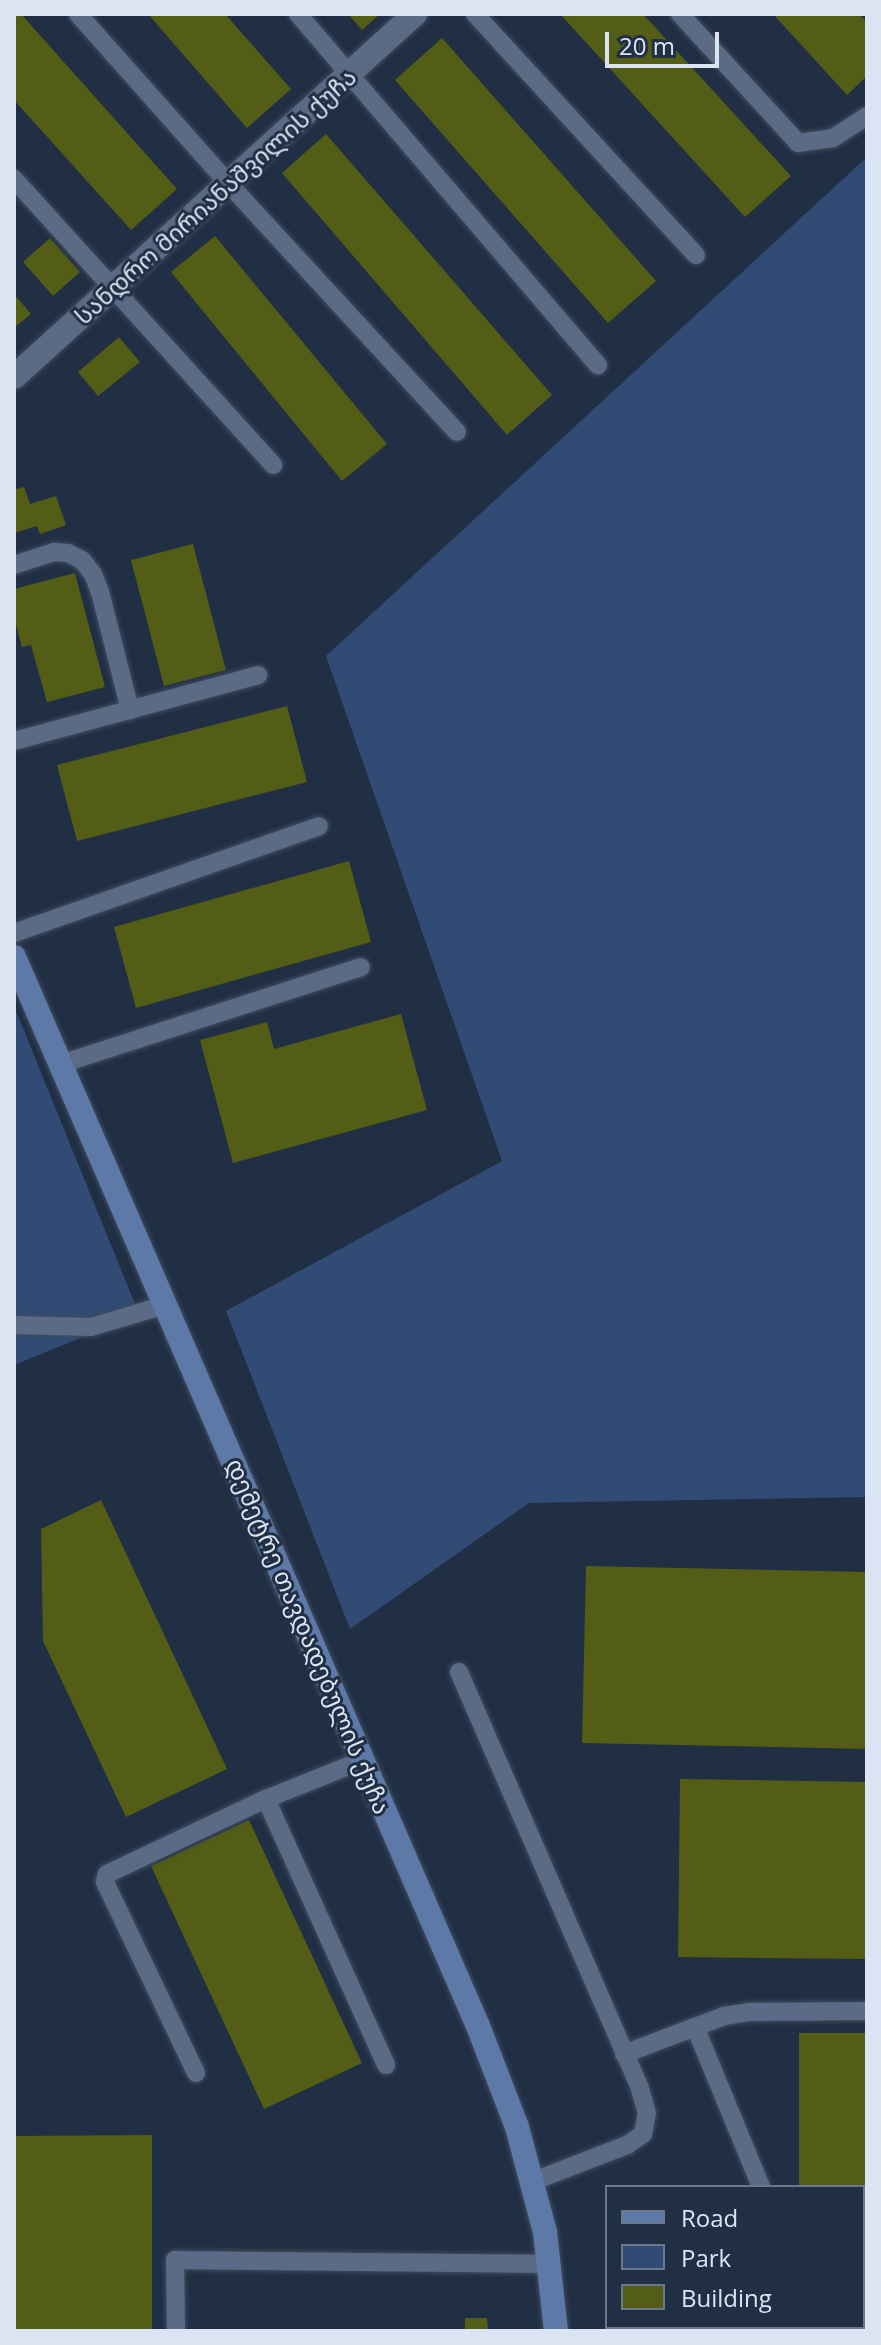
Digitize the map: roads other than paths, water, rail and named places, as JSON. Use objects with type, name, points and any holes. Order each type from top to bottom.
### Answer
[{"type":"main road","name":"დემეტრე თავდადებულის ქუჩა","points":[[14,957],[478,2026],[517,2127],[545,2232],[556,2331]]},
{"type":"street","name":"სანდრო მირიანაშვილის ქუჩა","points":[[14,377],[415,14]]},
{"type":"lane","points":[[78,14],[457,432]]},
{"type":"lane","points":[[298,14],[598,365]]},
{"type":"lane","points":[[475,14],[696,255]]},
{"type":"lane","points":[[680,14],[798,143],[833,138],[867,116]]},
{"type":"lane","points":[[14,179],[273,465]]},
{"type":"lane","points":[[14,565],[54,552],[68,553],[82,560],[93,574],[100,592],[130,710]]},
{"type":"lane","points":[[15,737],[258,675]]},
{"type":"lane","points":[[14,933],[319,826]]},
{"type":"lane","points":[[61,1064],[361,967]]},
{"type":"lane","points":[[14,1325],[91,1327],[165,1305]]},
{"type":"lane","points":[[459,1672],[647,2113],[643,2134],[627,2145],[531,2182]]},
{"type":"lane","points":[[196,2073],[105,1882],[107,1874],[112,1868],[266,1799],[363,1760]]},
{"type":"lane","points":[[266,1799],[386,2065]]},
{"type":"lane","points":[[624,2054],[724,2016],[749,2012],[867,2011]]},
{"type":"lane","points":[[696,2029],[760,2185]]},
{"type":"lane","points":[[176,2331],[175,2260],[548,2264]]}]
